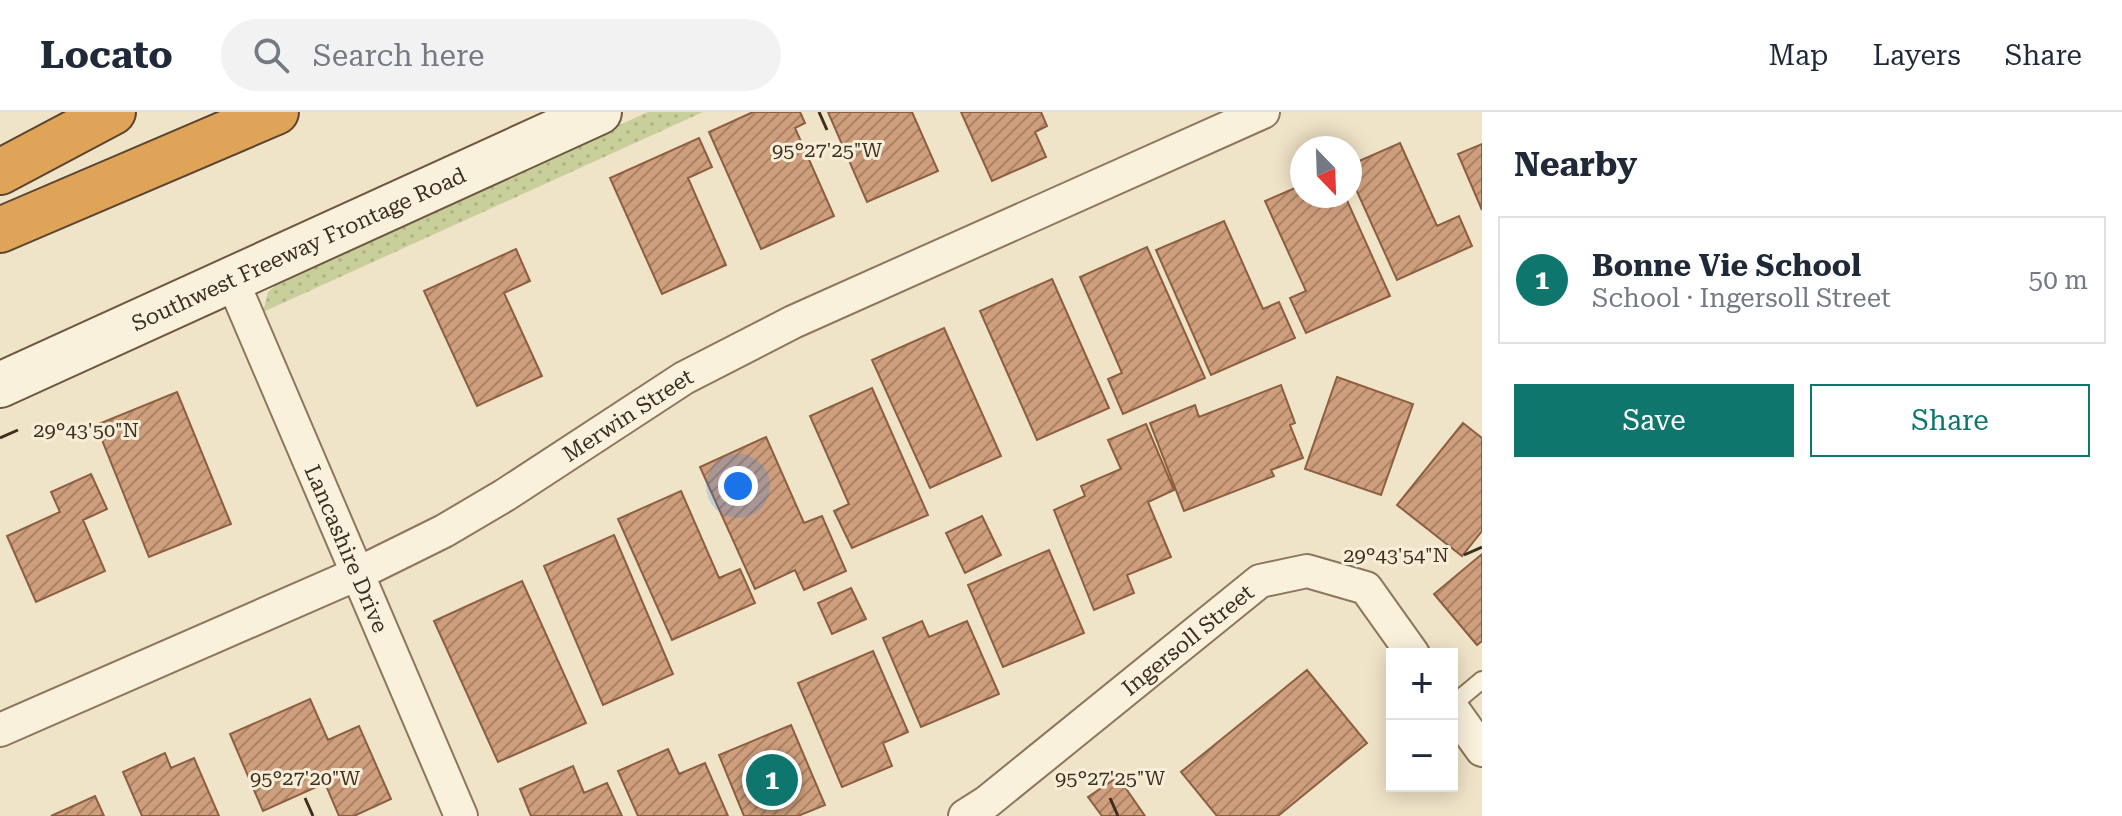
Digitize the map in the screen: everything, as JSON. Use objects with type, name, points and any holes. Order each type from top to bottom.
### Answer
[{"type":"highway","points":[[0,172],[113,112]]},
{"type":"highway","points":[[0,230],[276,112]]},
{"type":"main road","name":"Southwest Freeway Frontage Road","points":[[0,385],[599,112]]},
{"type":"street","name":"Merwin Street","points":[[0,730],[357,574],[444,531],[505,495],[684,378],[793,322],[1263,112]]},
{"type":"street","name":"Lancashire Drive","points":[[232,280],[461,816]]},
{"type":"street","name":"Ingersoll Street","points":[[965,816],[999,792],[1260,581],[1307,571],[1366,588],[1409,648]]},
{"type":"street","points":[[1458,716],[1482,750]]},
{"type":"lane","points":[[1458,702],[1482,680]]},
{"type":"green space","points":[[648,112],[703,112],[263,312],[268,292],[285,277]]},
{"type":"building","points":[[753,112],[800,112],[805,123],[795,128],[834,216],[761,249],[709,132]]},
{"type":"building","points":[[828,112],[912,112],[938,171],[867,202]]},
{"type":"building","points":[[961,112],[1041,112],[1047,126],[1035,132],[1046,157],[992,181]]},
{"type":"building","points":[[699,138],[712,167],[688,178],[726,265],[662,294],[610,178]]},
{"type":"building","points":[[1400,143],[1437,226],[1459,216],[1472,246],[1397,280],[1362,203],[1362,160]]},
{"type":"building","points":[[1482,144],[1482,210],[1458,154]]},
{"type":"building","points":[[1290,190],[1290,208],[1350,208],[1390,296],[1306,333],[1290,298],[1306,291],[1265,201]]},
{"type":"building","points":[[1224,221],[1263,309],[1279,302],[1295,338],[1211,375],[1156,250]]},
{"type":"building","points":[[1147,247],[1205,378],[1123,414],[1108,379],[1122,373],[1080,277]]},
{"type":"building","points":[[516,249],[530,281],[504,293],[542,376],[477,406],[424,291]]},
{"type":"building","points":[[1052,279],[1109,408],[1037,440],[980,311]]},
{"type":"building","points":[[944,328],[1001,456],[930,488],[872,360]]},
{"type":"building","points":[[1337,377],[1413,404],[1381,495],[1305,469]]},
{"type":"building","points":[[1281,385],[1295,423],[1290,425],[1303,458],[1271,470],[1274,476],[1184,511],[1150,423],[1195,405],[1199,417]]},
{"type":"building","points":[[872,388],[928,515],[852,548],[834,511],[849,504],[810,416]]},
{"type":"building","points":[[177,392],[231,524],[149,557],[96,425]]},
{"type":"building","points":[[1463,423],[1482,438],[1482,531],[1462,556],[1397,505]]},
{"type":"building","points":[[1146,424],[1174,490],[1148,502],[1171,557],[1127,575],[1134,593],[1094,610],[1054,510],[1085,496],[1081,486],[1121,469],[1108,440]]},
{"type":"building","points":[[766,437],[804,523],[822,516],[846,571],[804,590],[795,570],[755,589],[700,467]]},
{"type":"building","points":[[91,474],[107,509],[83,520],[105,571],[36,602],[7,536],[60,512],[51,492]]},
{"type":"building","points":[[681,491],[719,578],[740,569],[755,603],[672,640],[618,519]]},
{"type":"building","points":[[982,516],[1001,555],[965,573],[946,533]]},
{"type":"building","points":[[614,535],[673,674],[603,705],[544,566]]},
{"type":"building","points":[[1049,550],[1084,633],[1003,667],[968,585]]},
{"type":"building","points":[[1482,554],[1482,641],[1477,645],[1434,594]]},
{"type":"building","points":[[522,581],[586,723],[498,762],[434,621]]},
{"type":"building","points":[[851,588],[866,619],[832,634],[818,603]]},
{"type":"building","points":[[922,621],[929,637],[967,621],[999,694],[921,727],[883,638]]},
{"type":"building","points":[[873,651],[908,732],[883,743],[892,766],[842,787],[798,683]]},
{"type":"building","points":[[1307,670],[1367,743],[1278,816],[1217,816],[1181,772]]},
{"type":"building","points":[[310,699],[328,740],[359,726],[391,799],[354,816],[339,816],[325,783],[263,811],[230,734]]},
{"type":"building","points":[[791,725],[825,805],[798,816],[744,816],[719,755]]},
{"type":"building","points":[[668,749],[679,774],[705,763],[728,816],[638,816],[618,771]]},
{"type":"building","points":[[165,753],[171,768],[194,758],[219,816],[142,816],[123,772]]},
{"type":"building","points":[[573,766],[584,793],[607,783],[622,816],[531,816],[520,789]]},
{"type":"building","points":[[1118,777],[1145,816],[1102,816],[1088,797]]},
{"type":"building","points":[[95,796],[104,816],[51,816]]},
{"type":"place","name":"Bonne Vie School","points":[[772,780]]}]
